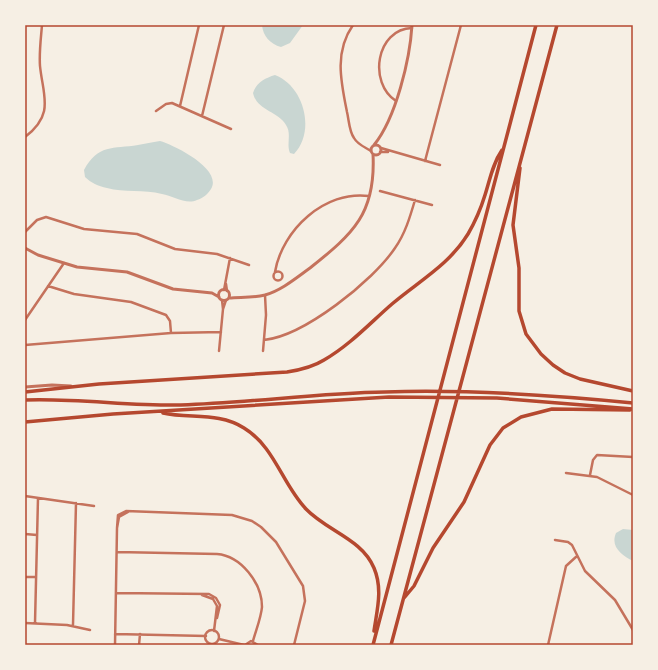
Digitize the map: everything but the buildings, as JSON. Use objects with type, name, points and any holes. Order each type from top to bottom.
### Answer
[{"type":"main road","points":[[373,645],[536,25]]},
{"type":"main road","points":[[391,645],[557,25]]},
{"type":"main road","points":[[25,392],[75,386],[287,372],[304,369],[320,362],[352,340],[396,300],[441,267],[453,254],[464,241],[475,220],[485,197],[494,165],[504,147]]},
{"type":"main road","points":[[521,161],[513,220],[520,275],[519,311],[524,329],[541,354],[553,366],[564,373],[580,379],[633,391]]},
{"type":"main road","points":[[25,400],[68,400],[165,405],[359,393],[440,391],[522,394],[633,403]]},
{"type":"main road","points":[[25,422],[360,398],[447,396],[522,399],[633,409]]},
{"type":"main road","points":[[404,599],[414,586],[433,548],[464,502],[490,445],[503,428],[516,419],[544,410],[567,408],[633,409]]},
{"type":"main road","points":[[158,412],[177,415],[214,417],[243,427],[255,436],[270,453],[290,489],[304,508],[322,523],[350,540],[362,550],[375,569],[378,585],[379,603],[373,645]]},
{"type":"street","points":[[25,137],[37,125],[45,106],[46,96],[40,64],[42,25]]},
{"type":"street","points":[[180,106],[199,25]]},
{"type":"street","points":[[202,116],[224,25]]},
{"type":"street","points":[[353,25],[347,36],[341,54],[340,75],[352,134],[356,141],[375,153],[389,152]]},
{"type":"street","points":[[425,161],[461,25]]},
{"type":"street","points":[[373,146],[381,135],[396,101],[407,64],[412,26],[394,34],[385,45],[379,62],[379,73],[383,88],[396,101]]},
{"type":"street","points":[[156,111],[169,103],[180,106],[231,129]]},
{"type":"street","points":[[375,153],[381,147],[381,135]]},
{"type":"street","points":[[366,148],[373,146],[381,147],[389,152],[440,165]]},
{"type":"street","points":[[212,293],[221,299],[265,295],[284,286],[341,243],[359,222],[370,196],[375,153],[373,146]]},
{"type":"street","points":[[380,191],[432,205]]},
{"type":"street","points":[[275,272],[279,256],[285,242],[295,229],[309,216],[325,204],[341,198],[370,196]]},
{"type":"street","points":[[264,340],[285,336],[306,326],[369,278],[396,248],[407,226],[415,200]]},
{"type":"street","points":[[25,232],[37,220],[46,217],[88,229],[137,234],[184,252],[217,254],[249,265]]},
{"type":"street","points":[[25,248],[38,255],[64,263],[89,269],[127,272],[174,289],[212,293],[224,290],[239,297]]},
{"type":"street","points":[[219,351],[223,309],[221,299],[226,283],[230,258]]},
{"type":"street","points":[[25,320],[64,263]]},
{"type":"street","points":[[48,286],[74,294],[123,300],[163,314],[170,321],[171,334]]},
{"type":"street","points":[[223,309],[230,294]]},
{"type":"street","points":[[263,351],[266,315],[265,295]]},
{"type":"street","points":[[25,345],[171,334],[221,332]]},
{"type":"street","points":[[25,387],[52,385],[75,386]]},
{"type":"street","points":[[590,475],[593,459],[597,455],[633,457]]},
{"type":"street","points":[[566,473],[590,475],[609,481],[633,495]]},
{"type":"street","points":[[25,496],[94,506]]},
{"type":"street","points":[[35,623],[38,498]]},
{"type":"street","points":[[73,625],[76,503]]},
{"type":"street","points":[[115,645],[118,514],[123,511],[131,511],[232,515],[252,521],[261,527],[276,542],[303,586],[305,601],[294,645]]},
{"type":"street","points":[[25,534],[37,535]]},
{"type":"street","points":[[555,540],[570,543],[574,547],[577,556],[588,576],[615,600],[633,630]]},
{"type":"street","points":[[117,552],[217,554],[237,560],[251,577],[258,589],[261,601],[261,613],[253,641]]},
{"type":"street","points":[[548,645],[566,569],[569,562],[577,556]]},
{"type":"street","points":[[25,577],[36,577]]},
{"type":"street","points":[[116,593],[200,595],[210,597],[216,602],[218,610],[214,631]]},
{"type":"street","points":[[25,623],[73,625],[90,630]]},
{"type":"street","points":[[206,636],[210,631],[214,631]]},
{"type":"street","points":[[214,631],[218,635],[218,639]]},
{"type":"street","points":[[115,634],[206,636]]},
{"type":"street","points":[[139,645],[140,634]]},
{"type":"street","points":[[206,636],[207,641],[210,644],[214,644],[218,639]]},
{"type":"street","points":[[218,639],[245,645],[249,641],[253,641]]},
{"type":"street","points":[[253,641],[258,645]]},
{"type":"shaded area","points":[[262,25],[303,25],[290,43],[281,47],[268,39],[264,33]]},
{"type":"shaded area","points":[[275,75],[285,81],[293,89],[300,99],[304,110],[304,134],[301,144],[294,154],[290,153],[289,150],[289,132],[286,125],[282,120],[259,104],[253,93],[256,86],[261,81]]},
{"type":"shaded area","points":[[160,141],[176,147],[204,166],[213,181],[211,189],[205,196],[193,201],[184,201],[155,193],[107,188],[95,184],[85,177],[84,170],[89,162],[95,156],[107,149]]},
{"type":"shaded area","points":[[623,529],[633,530],[633,561],[621,553],[616,546],[616,533]]}]
